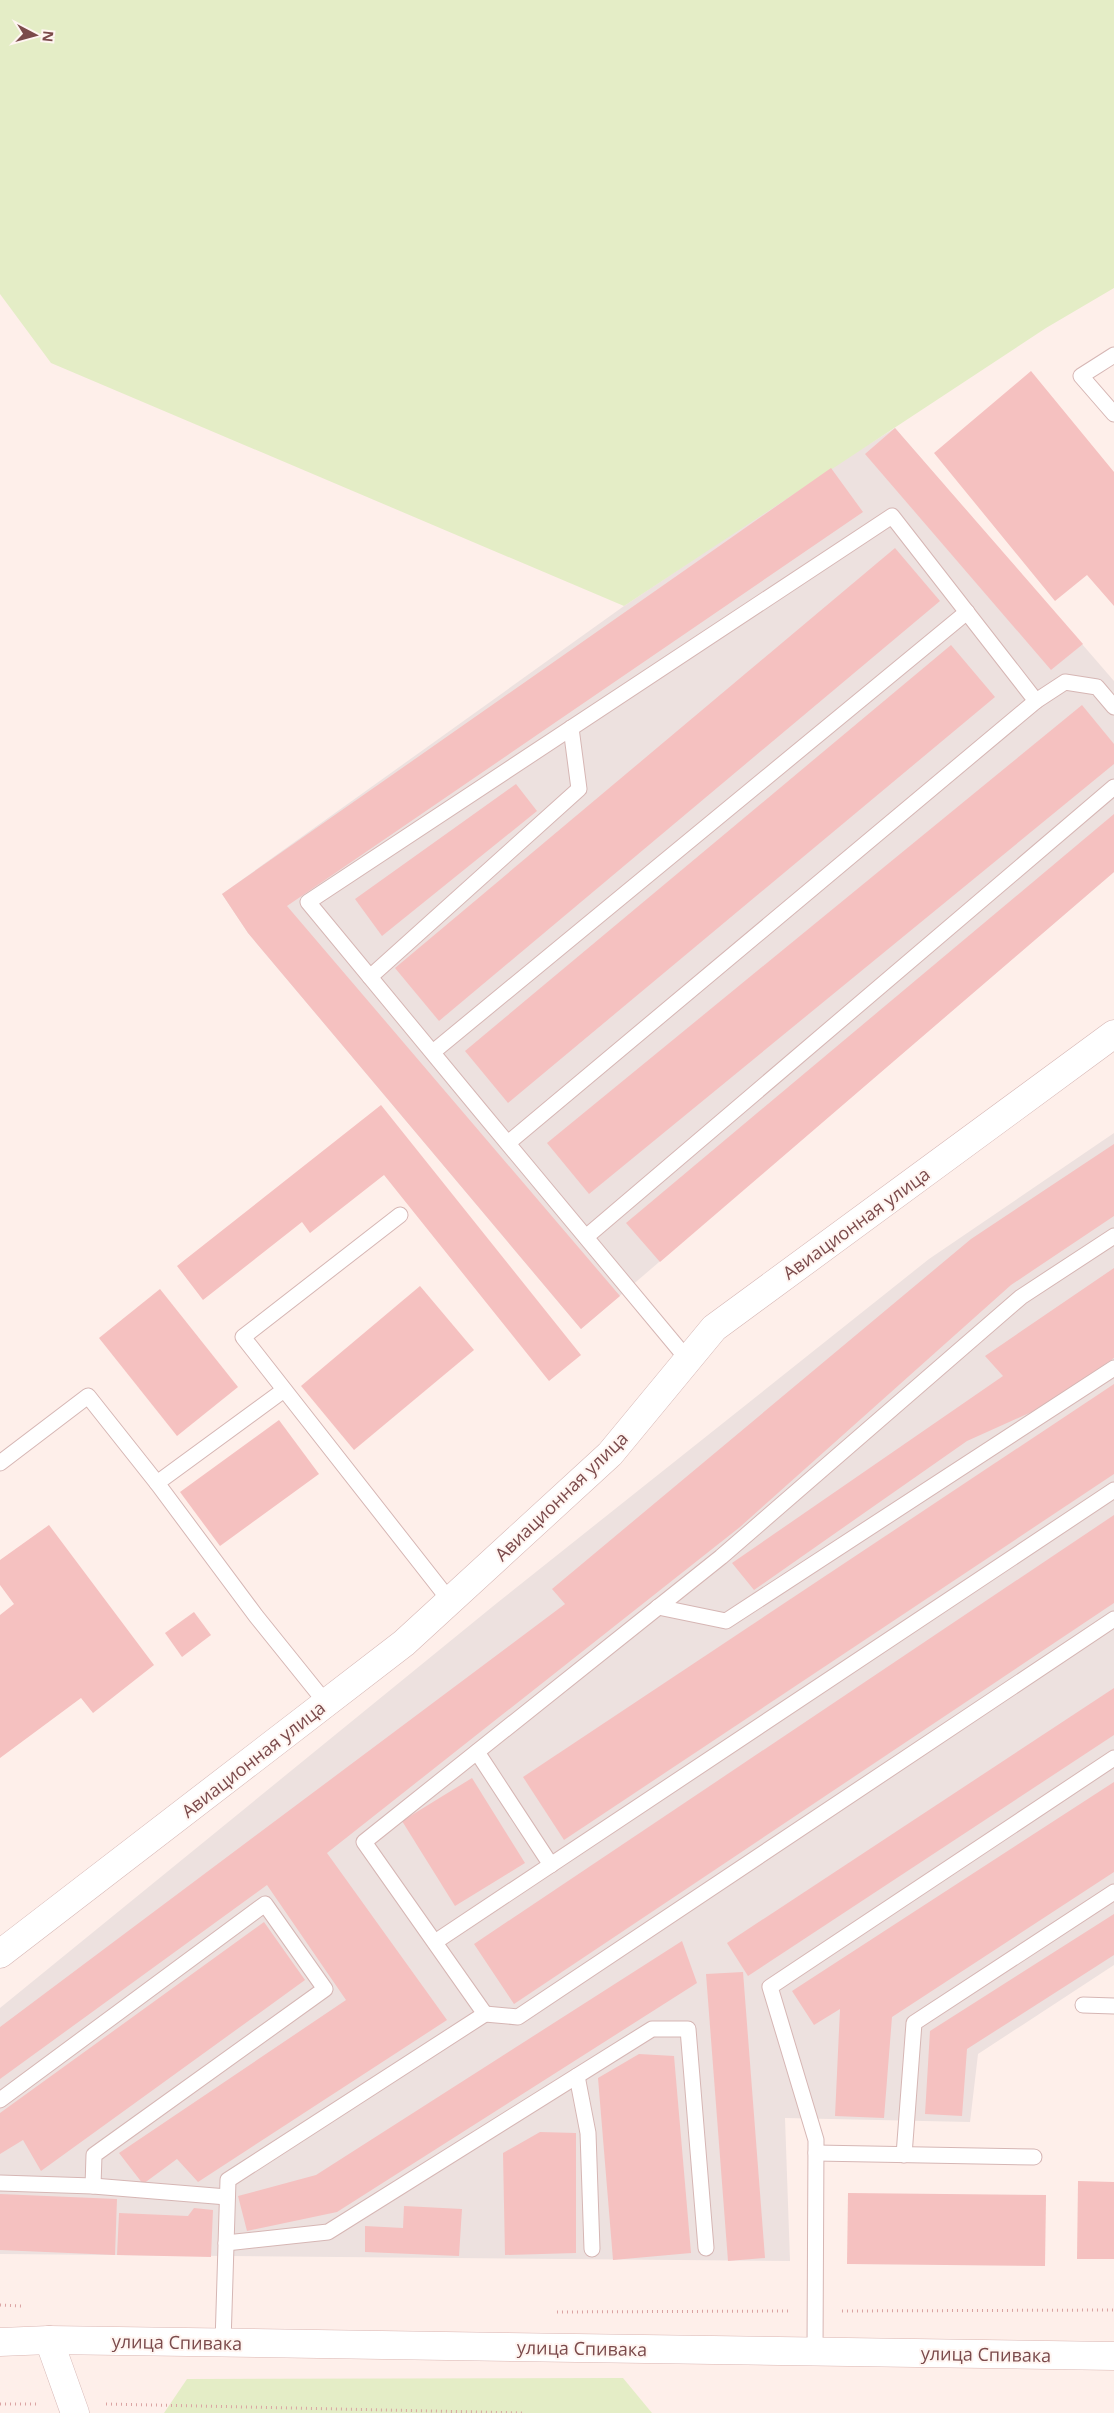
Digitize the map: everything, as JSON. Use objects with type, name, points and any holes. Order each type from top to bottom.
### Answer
[{"type":"street","name":"Авиационная улица","points":[[0,1954],[404,1643],[610,1454],[714,1328],[1114,1034]]},
{"type":"street","name":"улица Спивака","points":[[49,2340],[1114,2356]]},
{"type":"street","points":[[0,2342],[49,2340],[73,2408]]},
{"type":"lane","points":[[1114,355],[1081,376],[1114,414]]},
{"type":"lane","points":[[688,1360],[308,902],[892,516],[1036,700]]},
{"type":"lane","points":[[433,1052],[967,612]]},
{"type":"lane","points":[[508,1143],[1036,700],[1065,682],[1097,687],[1114,708]]},
{"type":"lane","points":[[370,976],[579,789],[571,728]]},
{"type":"lane","points":[[586,1237],[1114,786]]},
{"type":"lane","points":[[400,1215],[243,1337],[450,1601]]},
{"type":"lane","points":[[485,2014],[364,1842],[721,1557],[1021,1297],[1114,1236]]},
{"type":"lane","points":[[658,1607],[726,1621],[1114,1368]]},
{"type":"lane","points":[[157,1483],[284,1390]]},
{"type":"lane","points":[[0,1464],[88,1396],[157,1483],[256,1616],[326,1703]]},
{"type":"lane","points":[[435,1942],[1114,1490]]},
{"type":"lane","points":[[223,2343],[228,2180],[485,2014],[518,2018],[1114,1619]]},
{"type":"lane","points":[[477,1752],[551,1865]]},
{"type":"lane","points":[[815,2352],[817,2311],[816,2140],[770,1987],[1114,1758]]},
{"type":"lane","points":[[904,2155],[914,2023],[1114,1892]]},
{"type":"lane","points":[[0,2100],[265,1904],[324,1989],[94,2155],[93,2186]]},
{"type":"lane","points":[[1083,2006],[1114,2006]]},
{"type":"lane","points":[[226,2243],[328,2232],[652,2029],[688,2029],[706,2248]]},
{"type":"lane","points":[[577,2076],[588,2133],[592,2249]]},
{"type":"lane","points":[[816,2153],[1034,2157]]},
{"type":"lane","points":[[0,2183],[93,2186],[227,2197]]},
{"type":"path","points":[[0,2305],[23,2306]]},
{"type":"path","points":[[550,2312],[1114,2310]]},
{"type":"path","points":[[0,2404],[73,2408],[525,2413]]},
{"type":"shaded area","points":[[895,428],[1114,681],[1114,872],[581,1329],[248,933],[222,894],[624,606],[831,468]]},
{"type":"shaded area","points":[[1114,1133],[1114,1965],[978,2054],[970,2122],[785,2118],[790,2261],[0,2254],[0,2008],[497,1603],[929,1259]]},
{"type":"green space","points":[[0,0],[1114,0],[1114,288],[1046,328],[624,606],[51,363],[0,294]]},
{"type":"green space","points":[[623,2378],[652,2413],[164,2413],[187,2379]]},
{"type":"building","points":[[1031,371],[1114,472],[1114,606],[1087,575],[1055,601],[934,453]]},
{"type":"building","points":[[895,428],[1083,644],[1051,670],[865,454]]},
{"type":"building","points":[[831,468],[863,512],[287,906],[620,1296],[581,1329],[248,933],[222,894]]},
{"type":"building","points":[[895,548],[940,601],[439,1021],[395,968]]},
{"type":"building","points":[[951,645],[995,697],[508,1103],[465,1051]]},
{"type":"building","points":[[1082,705],[1114,744],[1114,764],[589,1194],[547,1143]]},
{"type":"building","points":[[516,784],[537,811],[382,936],[355,899]]},
{"type":"building","points":[[1114,814],[1114,872],[660,1262],[626,1223]]},
{"type":"building","points":[[381,1105],[581,1355],[549,1381],[384,1175],[310,1233],[302,1222],[203,1300],[177,1266]]},
{"type":"building","points":[[1114,1144],[1114,1216],[1011,1285],[740,1527],[327,1853],[447,2020],[198,2182],[177,2159],[143,2184],[119,2153],[346,2000],[267,1885],[0,2079],[0,2027],[565,1604],[552,1589],[971,1239]]},
{"type":"building","points":[[1114,1268],[1114,1358],[1045,1406],[967,1441],[754,1590],[732,1563],[1003,1376],[985,1356]]},
{"type":"building","points":[[420,1286],[474,1350],[354,1450],[301,1386]]},
{"type":"building","points":[[160,1289],[238,1387],[177,1436],[99,1338]]},
{"type":"building","points":[[1114,1384],[1114,1474],[564,1840],[523,1777]]},
{"type":"building","points":[[279,1420],[319,1474],[220,1546],[180,1492]]},
{"type":"building","points":[[1114,1515],[1114,1603],[514,2004],[474,1944]]},
{"type":"building","points":[[49,1525],[154,1665],[93,1713],[81,1698],[0,1758],[0,1615],[14,1604],[0,1585],[0,1560]]},
{"type":"building","points":[[194,1612],[211,1635],[182,1657],[165,1633]]},
{"type":"building","points":[[1114,1688],[1114,1735],[748,1976],[727,1943]]},
{"type":"building","points":[[472,1778],[525,1863],[455,1906],[402,1821]]},
{"type":"building","points":[[1114,1782],[1114,1872],[892,2017],[884,2118],[835,2116],[840,2009],[814,2025],[792,1991]]},
{"type":"building","points":[[1114,1914],[1114,1955],[967,2049],[962,2116],[925,2114],[930,2031]]},
{"type":"building","points":[[264,1922],[305,1980],[41,2171],[23,2140],[0,2154],[0,2113]]},
{"type":"building","points":[[682,1941],[697,1983],[337,2212],[247,2231],[238,2196],[316,2175]]},
{"type":"building","points":[[743,1972],[765,2258],[728,2261],[706,1974]]},
{"type":"building","points":[[639,2054],[674,2056],[691,2253],[613,2260],[598,2078]]},
{"type":"building","points":[[540,2132],[576,2133],[576,2253],[505,2255],[503,2153]]},
{"type":"building","points":[[1078,2181],[1114,2182],[1114,2259],[1077,2259]]},
{"type":"building","points":[[848,2193],[1046,2195],[1045,2266],[847,2264]]},
{"type":"building","points":[[0,2194],[117,2199],[115,2255],[0,2250]]},
{"type":"building","points":[[404,2206],[462,2209],[459,2256],[365,2252],[365,2226],[403,2228]]},
{"type":"building","points":[[194,2208],[213,2210],[211,2257],[117,2255],[119,2213],[188,2216]]}]
